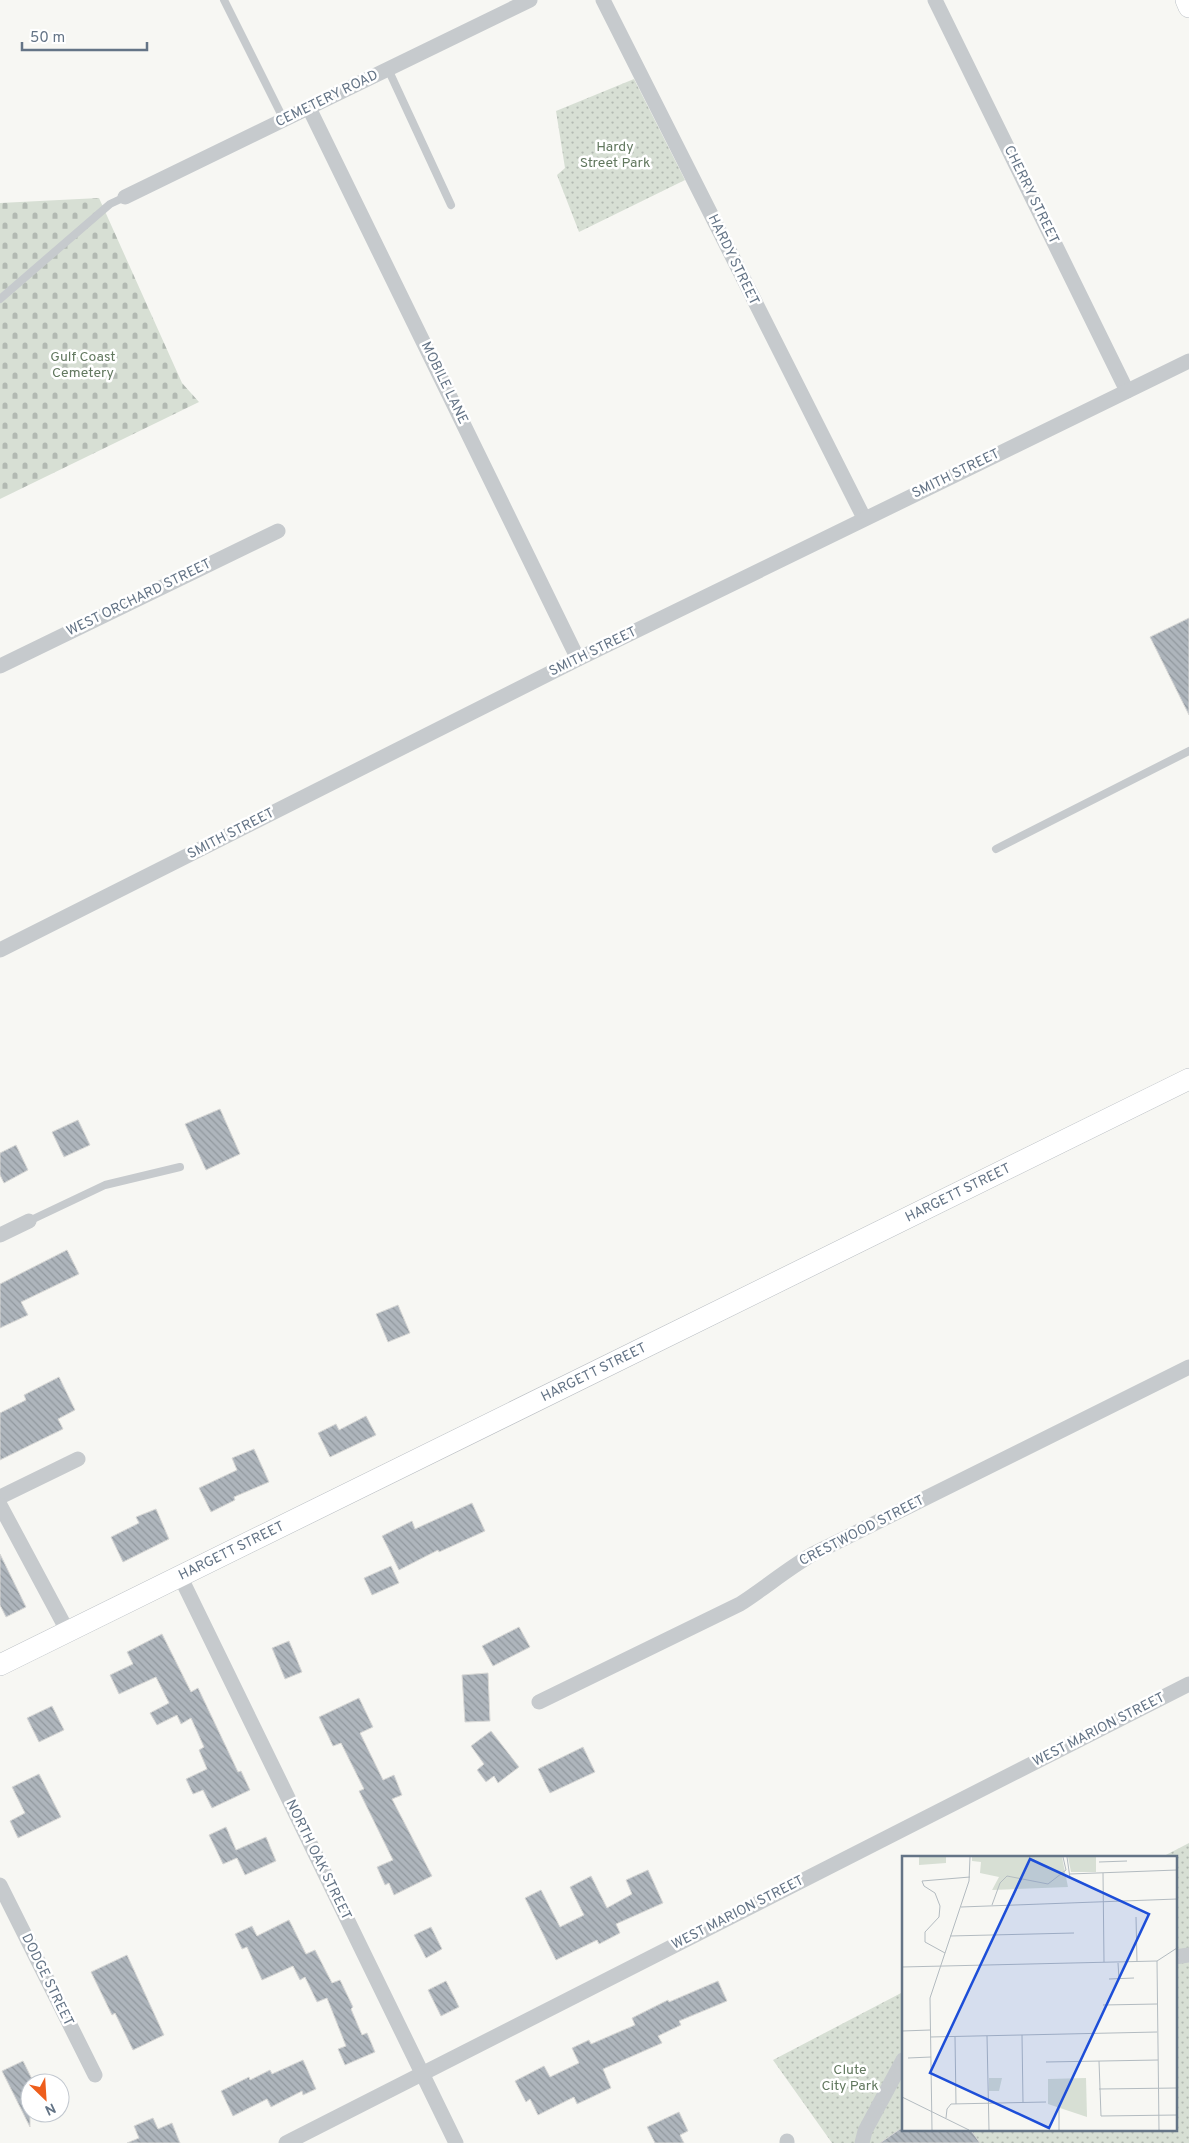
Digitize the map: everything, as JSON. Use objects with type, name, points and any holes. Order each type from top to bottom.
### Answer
[{"type":"street","name":"CEMETERY ROAD","points":[[124,197],[530,0]]},
{"type":"street","name":"HARDY STREET","points":[[603,0],[864,518]]},
{"type":"street","name":"CHERRY STREET","points":[[935,0],[1127,391]]},
{"type":"street","points":[[1186,0],[1189,7]]},
{"type":"street","name":"MOBILE LANE","points":[[309,108],[578,659]]},
{"type":"street","name":"SMITH STREET","points":[[0,950],[578,659],[1189,361]]},
{"type":"street","name":"WEST ORCHARD STREET","points":[[0,666],[278,531]]},
{"type":"street","name":"HARGETT STREET","points":[[0,1665],[1189,1079]]},
{"type":"street","points":[[0,1235],[29,1221]]},
{"type":"street","name":"CRESTWOOD STREET","points":[[539,1702],[740,1604],[762,1591],[783,1572],[813,1554],[1189,1367]]},
{"type":"street","points":[[0,1497],[78,1459]]},
{"type":"street","points":[[0,1505],[68,1632]]},
{"type":"street","name":"NORTH OAK STREET","points":[[180,1576],[456,2143]]},
{"type":"street","name":"WEST MARION STREET","points":[[286,2143],[1189,1684]]},
{"type":"street","name":"DODGE STREET","points":[[0,1885],[94,2076]]},
{"type":"street","points":[[1176,1957],[1189,1955]]},
{"type":"street","points":[[862,2143],[864,2131],[902,2062]]},
{"type":"lane","points":[[224,0],[284,120]]},
{"type":"lane","points":[[388,69],[451,205]]},
{"type":"lane","points":[[0,300],[110,204],[124,197]]},
{"type":"lane","points":[[996,849],[1189,751]]},
{"type":"lane","points":[[29,1221],[105,1185],[180,1167]]},
{"type":"green space","name":"Hardy Street Park","points":[[634,79],[685,180],[579,232],[557,175],[565,168],[556,111]]},
{"type":"green space","name":"Gulf Coast Cemetery","points":[[99,198],[182,383],[199,402],[0,499],[0,203]]},
{"type":"green space","name":"Clute City Park","points":[[1189,1843],[1189,2143],[832,2143],[773,2060],[902,1993],[902,2130],[1176,2130],[1176,1856],[1164,1856]]},
{"type":"building","points":[[1189,618],[1189,715],[1150,637]]},
{"type":"building","points":[[220,1109],[240,1154],[206,1170],[185,1124]]},
{"type":"building","points":[[78,1120],[90,1145],[64,1157],[52,1132]]},
{"type":"building","points":[[16,1145],[28,1170],[4,1183],[0,1175],[0,1153]]},
{"type":"building","points":[[67,1250],[79,1274],[21,1302],[28,1315],[0,1328],[0,1284]]},
{"type":"building","points":[[398,1305],[410,1333],[388,1342],[376,1314]]},
{"type":"building","points":[[59,1377],[75,1410],[58,1419],[63,1429],[0,1460],[0,1413],[26,1400],[24,1395]]},
{"type":"building","points":[[366,1416],[376,1435],[330,1457],[318,1433],[336,1424],[339,1430]]},
{"type":"building","points":[[254,1449],[269,1482],[234,1497],[235,1500],[211,1512],[199,1488],[237,1470],[232,1458]]},
{"type":"building","points":[[472,1503],[485,1531],[439,1552],[438,1550],[399,1570],[382,1536],[412,1521],[415,1529]]},
{"type":"building","points":[[156,1509],[169,1539],[123,1562],[111,1537],[139,1523],[136,1517]]},
{"type":"building","points":[[0,1554],[26,1607],[6,1617],[0,1605]]},
{"type":"building","points":[[391,1566],[399,1583],[372,1595],[364,1578]]},
{"type":"building","points":[[519,1627],[530,1647],[493,1666],[482,1646]]},
{"type":"building","points":[[162,1634],[191,1692],[198,1688],[238,1772],[241,1771],[250,1790],[212,1808],[203,1790],[193,1794],[186,1779],[207,1769],[199,1750],[204,1747],[191,1718],[181,1724],[177,1715],[157,1725],[150,1713],[169,1703],[156,1677],[119,1694],[110,1675],[133,1664],[127,1652]]},
{"type":"building","points":[[289,1641],[302,1672],[285,1679],[272,1648]]},
{"type":"building","points":[[488,1673],[490,1721],[465,1722],[462,1675]]},
{"type":"building","points":[[359,1698],[373,1727],[360,1733],[383,1780],[394,1775],[402,1795],[392,1799],[432,1876],[394,1895],[389,1883],[385,1885],[377,1867],[393,1860],[359,1791],[364,1789],[341,1743],[333,1746],[319,1717]]},
{"type":"building","points":[[52,1706],[64,1730],[39,1742],[27,1718]]},
{"type":"building","points":[[491,1731],[519,1767],[498,1783],[494,1776],[486,1782],[477,1770],[484,1764],[471,1746]]},
{"type":"building","points":[[583,1747],[595,1772],[550,1793],[538,1769]]},
{"type":"building","points":[[39,1774],[61,1817],[18,1838],[10,1821],[25,1813],[12,1787]]},
{"type":"building","points":[[226,1827],[236,1850],[266,1837],[276,1861],[245,1875],[237,1858],[223,1864],[209,1835]]},
{"type":"building","points":[[648,1870],[663,1903],[616,1924],[620,1933],[599,1944],[597,1940],[556,1960],[525,1898],[541,1890],[560,1927],[584,1915],[570,1887],[591,1876],[607,1908],[632,1894],[626,1880]]},
{"type":"building","points":[[289,1920],[306,1954],[315,1950],[332,1983],[340,1980],[353,2007],[351,2009],[362,2035],[367,2033],[375,2052],[345,2065],[338,2049],[346,2046],[327,1998],[317,2002],[305,1977],[300,1980],[293,1966],[262,1980],[247,1947],[242,1949],[235,1934],[252,1926],[257,1936]]},
{"type":"building","points":[[431,1927],[442,1949],[426,1958],[414,1935]]},
{"type":"building","points":[[127,1955],[164,2035],[133,2050],[115,2013],[112,2015],[91,1972]]},
{"type":"building","points":[[446,1981],[459,2007],[441,2016],[428,1990]]},
{"type":"building","points":[[718,1981],[727,2001],[679,2021],[681,2025],[658,2036],[662,2043],[603,2069],[611,2088],[577,2104],[574,2097],[538,2115],[530,2099],[526,2102],[515,2081],[544,2066],[550,2077],[579,2063],[572,2048],[589,2040],[591,2044],[635,2025],[632,2018],[668,2000],[669,2002]]},
{"type":"building","points":[[303,2060],[316,2089],[303,2095],[302,2091],[271,2107],[267,2099],[233,2116],[221,2091],[249,2077],[250,2080],[270,2070],[272,2074]]},
{"type":"building","points":[[23,2061],[29,2073],[20,2073],[20,2107],[2,2071]]},
{"type":"building","points":[[679,2112],[688,2131],[680,2135],[684,2143],[655,2143],[647,2127]]},
{"type":"building","points":[[153,2118],[158,2129],[172,2123],[180,2143],[127,2143],[139,2138],[134,2126]]},
{"type":"building","points":[[902,2129],[971,2130],[980,2143],[880,2143]]}]
